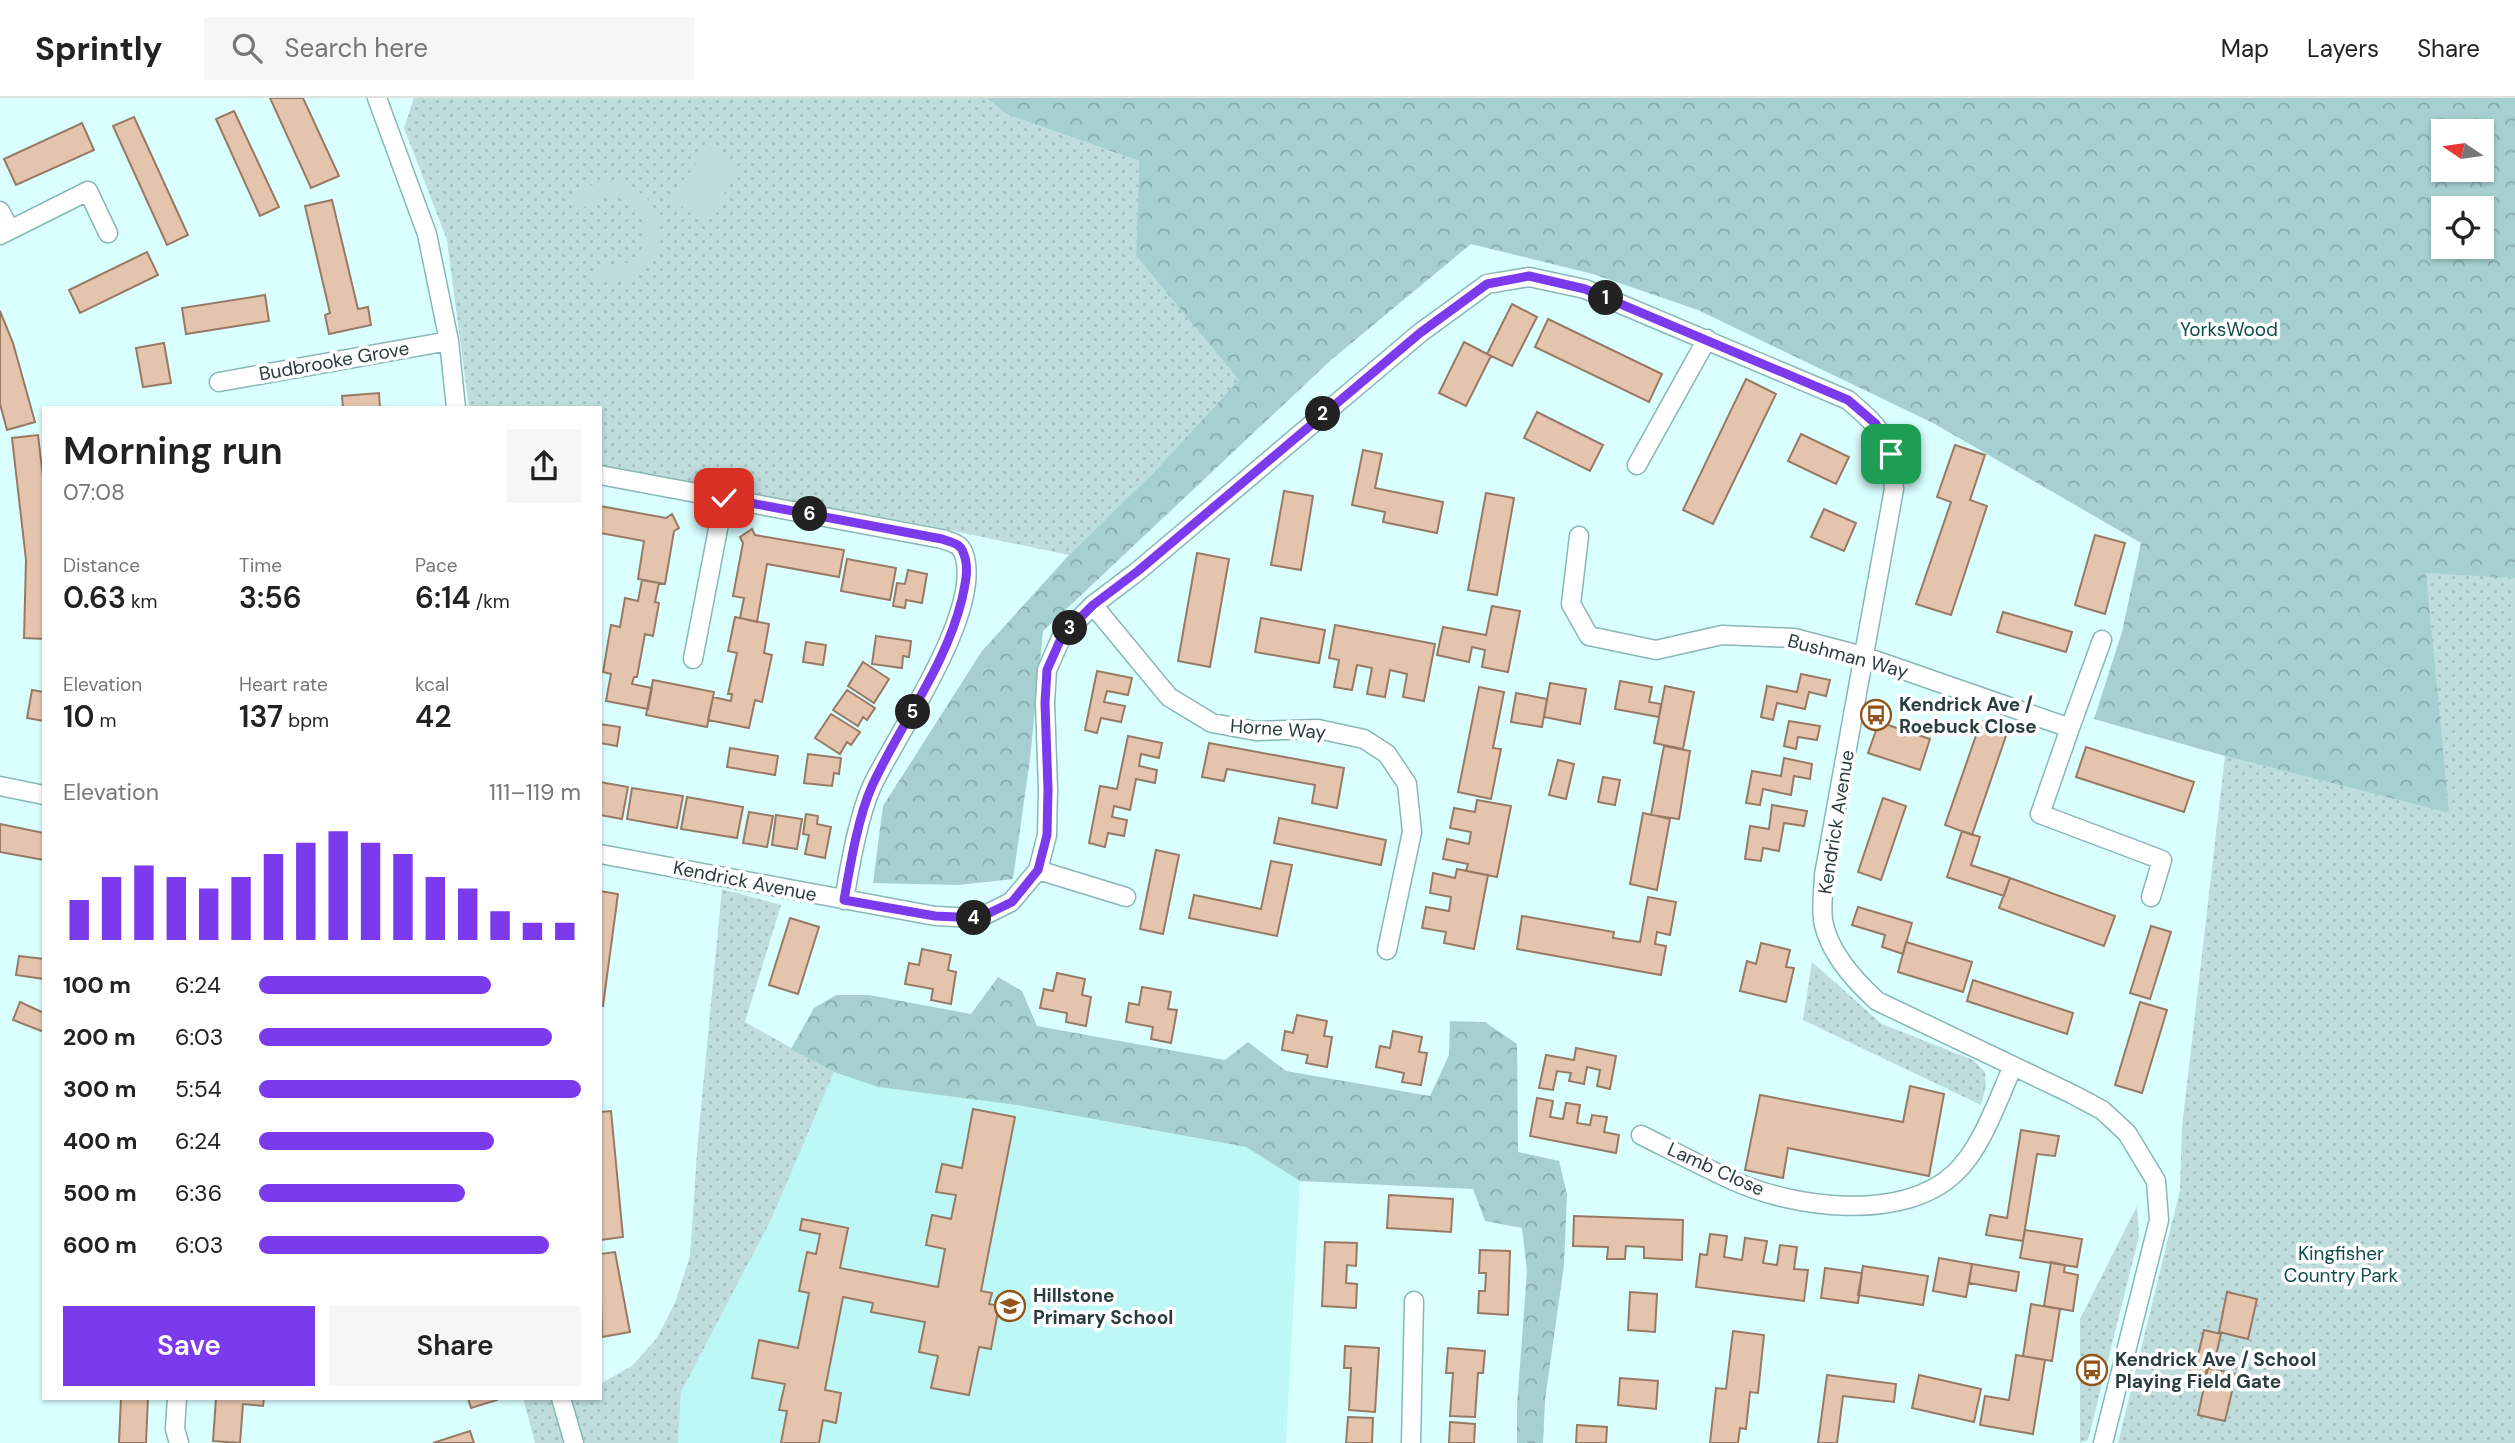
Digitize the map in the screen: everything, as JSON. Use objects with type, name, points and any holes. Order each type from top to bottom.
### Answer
[{"type":"street","points":[[379,98],[426,234],[449,341],[456,406]]},
{"type":"street","points":[[0,211],[5,232],[88,191],[108,233]]},
{"type":"street","name":"Kendrick Avenue","points":[[602,854],[935,916],[979,918],[1012,902],[1038,870],[1047,835],[1047,670],[1062,636],[1093,605],[1148,562],[1420,333],[1487,284],[1529,276],[1585,289],[1848,400],[1876,424],[1891,454],[1894,489],[1824,875],[1823,923],[1851,978],[1877,1002],[2102,1110],[2127,1133],[2156,1181],[2160,1220],[2103,1443]]},
{"type":"street","points":[[1637,465],[1707,340]]},
{"type":"street","name":"Budbrooke Grove","points":[[219,382],[449,341]]},
{"type":"street","points":[[602,475],[942,539],[957,544],[963,551],[968,575],[956,622],[939,666],[871,788],[851,857],[844,900]]},
{"type":"street","points":[[693,659],[724,498]]},
{"type":"street","name":"Bushman Way","points":[[1578,536],[1571,604],[1589,636],[1656,650],[1722,635],[1794,638],[1863,656],[2070,728]]},
{"type":"street","name":"Horne Way","points":[[1093,605],[1169,697],[1212,723],[1256,731],[1318,729],[1364,740],[1387,754],[1407,784],[1412,832],[1387,950]]},
{"type":"street","points":[[2102,640],[2040,814],[2162,860],[2151,897]]},
{"type":"street","points":[[0,786],[42,795]]},
{"type":"street","points":[[1038,870],[1126,897]]},
{"type":"street","name":"Lamb Close","points":[[1641,1135],[1732,1181],[1770,1194],[1862,1207],[1887,1203],[1943,1184],[1956,1172],[1970,1156],[2013,1066]]},
{"type":"street","points":[[1411,1443],[1414,1301]]},
{"type":"street","points":[[177,1400],[175,1429],[179,1443]]},
{"type":"street","points":[[562,1400],[574,1443]]},
{"type":"shaded area","name":"Hillstone Primary School","points":[[834,1072],[878,1087],[1017,1105],[1246,1147],[1300,1181],[1286,1443],[678,1443],[681,1392],[771,1220]]},
{"type":"green space","points":[[414,98],[987,98],[1006,114],[1139,161],[1136,256],[1239,380],[1155,471],[1069,555],[925,525],[602,467],[602,406],[469,406],[447,240],[404,128]]},
{"type":"green space","name":"YorksWood","points":[[987,98],[2515,98],[2515,578],[2426,573],[2449,813],[2225,756],[2094,719],[2122,632],[2141,543],[1933,423],[1698,310],[1593,274],[1471,244],[1331,360],[1043,631],[1030,759],[1013,879],[959,885],[873,883],[883,806],[982,651],[1069,555],[1155,471],[1239,380],[1136,256],[1139,161],[1006,114]]},
{"type":"green space","name":"YorksWood","points":[[1023,98],[2515,98],[2515,1443],[2118,1443],[2180,1190],[2182,1127],[2225,756],[2449,813],[2162,546],[1761,312]]},
{"type":"green space","points":[[709,146],[742,169],[704,222],[671,199]]},
{"type":"green space","points":[[603,181],[630,187],[649,200],[658,218],[659,238],[653,256],[640,271],[620,280],[594,280],[601,266],[624,264],[639,253],[644,238],[642,220],[634,206],[620,197],[601,197],[579,211],[567,202],[579,190]]},
{"type":"green space","points":[[722,889],[781,905],[745,1022],[834,1072],[771,1220],[681,1392],[678,1443],[582,1443],[571,1400],[602,1400],[602,1383],[632,1366],[657,1338],[675,1303],[690,1256],[698,1139]]},
{"type":"green space","points":[[1812,962],[1882,1024],[1973,1060],[1985,1072],[1986,1085],[1981,1105],[1803,1020]]},
{"type":"green space","points":[[998,977],[1022,991],[1037,1026],[1225,1060],[1248,1042],[1286,1071],[1430,1096],[1449,1055],[1450,1021],[1485,1022],[1517,1044],[1518,1152],[1559,1161],[1567,1194],[1564,1265],[1545,1400],[1543,1443],[1517,1443],[1517,1405],[1527,1271],[1522,1228],[1485,1221],[1473,1189],[1300,1181],[1246,1147],[1017,1105],[878,1087],[834,1072],[791,1049],[814,1008],[836,995],[869,995],[971,1014]]},
{"type":"green space","points":[[2137,1206],[2139,1236],[2088,1440],[2080,1443],[2080,1319]]},
{"type":"green space","points":[[524,1400],[554,1400],[564,1443],[535,1443]]},
{"type":"building","points":[[270,98],[303,98],[339,176],[311,188]]},
{"type":"building","points":[[234,111],[279,207],[260,216],[216,119]]},
{"type":"building","points":[[134,117],[188,235],[167,245],[113,126]]},
{"type":"building","points":[[82,123],[94,150],[16,185],[4,159]]},
{"type":"building","points":[[332,200],[358,309],[368,307],[371,325],[329,334],[325,315],[330,313],[305,206]]},
{"type":"building","points":[[147,252],[158,275],[80,313],[69,290]]},
{"type":"building","points":[[265,295],[269,321],[186,334],[182,308]]},
{"type":"building","points":[[1512,304],[1537,317],[1512,366],[1487,354]]},
{"type":"building","points":[[0,311],[13,343],[35,422],[7,430],[0,404]]},
{"type":"building","points":[[1548,319],[1662,374],[1649,402],[1535,347]]},
{"type":"building","points":[[1464,342],[1491,356],[1466,406],[1439,393]]},
{"type":"building","points":[[164,343],[171,383],[143,387],[136,348]]},
{"type":"building","points":[[1746,379],[1776,394],[1713,524],[1683,510]]},
{"type":"building","points":[[379,393],[380,406],[343,406],[342,396]]},
{"type":"building","points":[[1537,412],[1603,445],[1590,471],[1524,438]]},
{"type":"building","points":[[1801,434],[1849,457],[1836,484],[1788,461]]},
{"type":"building","points":[[38,435],[42,468],[42,639],[24,638],[26,560],[12,438]]},
{"type":"building","points":[[1955,445],[1985,455],[1970,500],[1987,506],[1951,615],[1916,604],[1951,502],[1937,497]]},
{"type":"building","points":[[1363,450],[1382,454],[1375,488],[1443,502],[1437,533],[1383,522],[1385,512],[1352,505]]},
{"type":"building","points":[[1284,491],[1313,496],[1301,570],[1271,565]]},
{"type":"building","points":[[1486,493],[1514,498],[1497,595],[1468,590]]},
{"type":"building","points":[[602,506],[666,518],[672,514],[679,528],[674,531],[665,584],[638,579],[644,541],[602,533]]},
{"type":"building","points":[[1824,509],[1856,523],[1844,551],[1811,537]]},
{"type":"building","points":[[752,529],[755,535],[844,550],[839,577],[767,564],[757,622],[740,618],[744,598],[733,596],[743,543],[740,537]]},
{"type":"building","points":[[2095,535],[2125,543],[2105,614],[2075,605]]},
{"type":"building","points":[[1197,553],[1229,559],[1210,667],[1178,661]]},
{"type":"building","points":[[847,559],[896,568],[890,600],[841,591]]},
{"type":"building","points":[[908,570],[927,574],[922,603],[906,600],[905,608],[893,606],[897,583],[905,584]]},
{"type":"building","points":[[642,580],[659,583],[655,602],[659,603],[653,636],[645,634],[637,677],[634,677],[632,684],[652,688],[648,709],[606,701],[611,674],[603,672],[611,625],[620,627],[625,598],[638,601]]},
{"type":"building","points":[[1492,606],[1520,611],[1508,672],[1482,667],[1485,650],[1472,647],[1469,662],[1437,655],[1443,627],[1486,635]]},
{"type":"building","points":[[2003,612],[2072,632],[2066,652],[1997,632]]},
{"type":"building","points":[[735,617],[769,624],[764,653],[772,655],[762,702],[755,700],[749,728],[708,720],[713,697],[731,701],[732,694],[728,694],[737,653],[728,651]]},
{"type":"building","points":[[1261,618],[1325,630],[1319,663],[1255,652]]},
{"type":"building","points":[[1335,625],[1435,644],[1424,701],[1403,697],[1407,674],[1390,670],[1385,697],[1367,694],[1372,668],[1357,665],[1352,690],[1334,687],[1339,660],[1329,658]]},
{"type":"building","points":[[876,636],[911,641],[909,657],[903,656],[902,668],[872,664]]},
{"type":"building","points":[[806,642],[826,645],[823,665],[803,662]]},
{"type":"building","points":[[863,662],[889,679],[874,703],[848,686]]},
{"type":"building","points":[[1097,671],[1132,678],[1128,695],[1107,691],[1104,702],[1125,706],[1121,722],[1101,718],[1097,733],[1085,730]]},
{"type":"building","points":[[1801,674],[1830,680],[1826,696],[1809,692],[1805,709],[1777,703],[1773,720],[1761,717],[1767,686],[1797,692]]},
{"type":"building","points":[[653,680],[714,692],[707,727],[646,715]]},
{"type":"building","points":[[1620,681],[1652,687],[1649,702],[1661,704],[1659,717],[1615,709]]},
{"type":"building","points":[[1550,683],[1586,689],[1580,724],[1544,717]]},
{"type":"building","points":[[1665,686],[1694,692],[1683,749],[1654,743]]},
{"type":"building","points":[[1479,687],[1504,692],[1493,748],[1501,749],[1491,799],[1458,792]]},
{"type":"building","points":[[32,690],[42,692],[42,721],[27,718]]},
{"type":"building","points":[[847,690],[875,708],[867,720],[863,717],[858,726],[833,710]]},
{"type":"building","points":[[1516,693],[1547,699],[1542,727],[1511,722]]},
{"type":"building","points":[[831,714],[860,732],[851,745],[847,742],[840,754],[815,738]]},
{"type":"building","points":[[1789,721],[1820,726],[1817,740],[1798,737],[1796,749],[1784,746]]},
{"type":"building","points":[[1981,721],[2008,730],[1972,835],[1945,825]]},
{"type":"building","points":[[1879,722],[1930,739],[1920,770],[1868,753]]},
{"type":"building","points":[[602,724],[620,727],[617,746],[602,743]]},
{"type":"building","points":[[1128,736],[1162,743],[1159,758],[1141,754],[1139,766],[1157,770],[1155,783],[1136,779],[1130,810],[1114,806],[1112,817],[1127,820],[1124,836],[1108,833],[1105,847],[1089,843],[1100,786],[1117,789]]},
{"type":"building","points":[[1209,743],[1344,768],[1337,808],[1312,803],[1315,785],[1227,769],[1224,781],[1202,777]]},
{"type":"building","points":[[1664,746],[1690,751],[1679,819],[1651,815]]},
{"type":"building","points":[[2086,747],[2194,782],[2184,812],[2076,777]]},
{"type":"building","points":[[730,748],[778,756],[775,775],[727,767]]},
{"type":"building","points":[[808,754],[841,758],[839,774],[834,773],[832,786],[804,783]]},
{"type":"building","points":[[1784,758],[1812,764],[1810,779],[1794,776],[1791,795],[1763,789],[1760,805],[1746,803],[1752,771],[1781,776]]},
{"type":"building","points":[[1558,760],[1574,764],[1566,799],[1549,795]]},
{"type":"building","points":[[1603,777],[1620,780],[1615,805],[1598,802]]},
{"type":"building","points":[[602,782],[628,787],[622,819],[602,815]]},
{"type":"building","points":[[632,788],[683,796],[677,828],[627,819]]},
{"type":"building","points":[[687,797],[743,807],[737,838],[681,829]]},
{"type":"building","points":[[1883,798],[1906,806],[1881,880],[1858,872]]},
{"type":"building","points":[[1477,800],[1511,806],[1497,877],[1466,871],[1468,864],[1443,859],[1447,839],[1469,844],[1471,832],[1450,828],[1454,808],[1475,812]]},
{"type":"building","points":[[1772,805],[1807,811],[1804,826],[1784,823],[1779,851],[1763,848],[1761,861],[1745,859],[1750,826],[1769,829]]},
{"type":"building","points":[[749,812],[773,816],[767,847],[743,843]]},
{"type":"building","points":[[1643,813],[1670,819],[1657,890],[1630,884]]},
{"type":"building","points":[[806,814],[818,816],[817,824],[831,827],[825,858],[805,854],[809,835],[803,834]]},
{"type":"building","points":[[776,815],[802,819],[797,849],[772,845]]},
{"type":"building","points":[[1279,818],[1386,840],[1381,865],[1274,843]]},
{"type":"building","points":[[0,824],[42,833],[42,860],[0,852]]},
{"type":"building","points":[[1962,831],[1980,837],[1971,865],[2010,878],[2004,896],[1947,877]]},
{"type":"building","points":[[1156,850],[1179,855],[1163,934],[1140,929]]},
{"type":"building","points":[[1271,861],[1292,865],[1277,936],[1189,918],[1194,895],[1261,909]]},
{"type":"building","points":[[1457,869],[1488,875],[1474,949],[1444,943],[1446,932],[1422,928],[1426,907],[1449,911],[1451,897],[1430,893],[1433,873],[1455,878]]},
{"type":"building","points":[[2010,878],[2115,916],[2104,946],[1999,908]]},
{"type":"building","points":[[602,891],[618,894],[602,1006]]},
{"type":"building","points":[[1648,897],[1676,902],[1670,935],[1657,932],[1655,944],[1666,946],[1661,975],[1517,949],[1522,916],[1614,932],[1613,938],[1640,942]]},
{"type":"building","points":[[1858,907],[1912,923],[1903,954],[1882,947],[1885,935],[1852,925]]},
{"type":"building","points":[[790,918],[819,927],[798,994],[769,985]]},
{"type":"building","points":[[2151,926],[2171,932],[2150,999],[2130,993]]},
{"type":"building","points":[[1906,942],[1972,962],[1963,992],[1898,972]]},
{"type":"building","points":[[1761,943],[1790,950],[1786,967],[1794,968],[1786,1002],[1740,991],[1747,961],[1756,964]]},
{"type":"building","points":[[922,949],[951,955],[948,970],[956,972],[951,1004],[931,1000],[933,989],[905,984],[909,963],[919,965]]},
{"type":"building","points":[[19,956],[42,959],[42,979],[16,975]]},
{"type":"building","points":[[1057,973],[1085,979],[1082,995],[1091,997],[1086,1026],[1066,1022],[1067,1013],[1040,1008],[1044,989],[1053,991]]},
{"type":"building","points":[[1973,980],[2073,1013],[2067,1034],[1967,1001]]},
{"type":"building","points":[[1142,987],[1171,992],[1168,1009],[1177,1010],[1171,1043],[1151,1039],[1153,1027],[1126,1022],[1129,1003],[1139,1005]]},
{"type":"building","points":[[20,1002],[42,1012],[42,1031],[13,1020]]},
{"type":"building","points":[[2140,1002],[2167,1010],[2142,1093],[2115,1085]]},
{"type":"building","points":[[1297,1015],[1327,1021],[1324,1036],[1332,1037],[1327,1067],[1306,1063],[1308,1055],[1282,1050],[1285,1031],[1293,1033]]},
{"type":"building","points":[[1393,1031],[1422,1037],[1419,1052],[1427,1053],[1421,1085],[1402,1082],[1404,1073],[1376,1067],[1380,1046],[1390,1048]]},
{"type":"building","points":[[1576,1048],[1616,1056],[1610,1089],[1597,1086],[1600,1070],[1587,1067],[1584,1084],[1569,1081],[1571,1073],[1557,1071],[1553,1090],[1539,1088],[1546,1055],[1574,1060]]},
{"type":"building","points":[[1910,1086],[1944,1094],[1929,1176],[1788,1148],[1783,1178],[1745,1170],[1760,1095],[1903,1122]]},
{"type":"building","points":[[1537,1098],[1553,1101],[1550,1117],[1563,1119],[1566,1103],[1580,1105],[1577,1123],[1590,1125],[1592,1115],[1607,1117],[1604,1132],[1619,1135],[1616,1153],[1530,1136]]},
{"type":"building","points":[[973,1109],[1015,1117],[981,1291],[992,1293],[989,1304],[999,1306],[991,1349],[979,1347],[969,1395],[931,1388],[938,1356],[919,1352],[925,1322],[871,1312],[873,1303],[843,1297],[825,1390],[841,1393],[836,1423],[823,1420],[819,1443],[781,1443],[787,1411],[779,1410],[785,1384],[752,1378],[759,1340],[798,1348],[809,1293],[799,1291],[807,1252],[816,1254],[820,1234],[800,1230],[802,1219],[848,1228],[840,1268],[938,1287],[945,1249],[926,1245],[932,1215],[951,1219],[956,1195],[936,1192],[942,1164],[962,1168]]},
{"type":"building","points":[[611,1111],[623,1237],[602,1240],[602,1112]]},
{"type":"building","points":[[2021,1130],[2059,1136],[2055,1156],[2037,1154],[2023,1241],[1986,1235],[1990,1215],[2007,1218]]},
{"type":"building","points":[[1389,1195],[1453,1199],[1451,1232],[1387,1228]]},
{"type":"building","points":[[1574,1216],[1683,1220],[1682,1260],[1644,1258],[1644,1247],[1626,1246],[1625,1259],[1607,1259],[1608,1247],[1573,1246]]},
{"type":"building","points":[[2025,1230],[2082,1239],[2077,1267],[2020,1258]]},
{"type":"building","points":[[1710,1234],[1727,1236],[1724,1257],[1742,1260],[1745,1238],[1767,1241],[1763,1263],[1777,1265],[1780,1245],[1797,1247],[1794,1269],[1808,1270],[1804,1301],[1696,1287],[1700,1254],[1707,1255]]},
{"type":"building","points":[[1325,1242],[1357,1243],[1356,1266],[1347,1265],[1346,1283],[1357,1284],[1356,1308],[1322,1306]]},
{"type":"building","points":[[1480,1250],[1510,1251],[1508,1315],[1478,1313],[1479,1291],[1485,1291],[1486,1273],[1479,1273]]},
{"type":"building","points":[[615,1252],[630,1332],[602,1337],[602,1254]]},
{"type":"building","points":[[1939,1258],[1972,1264],[1966,1297],[1933,1291]]},
{"type":"building","points":[[2051,1262],[2065,1265],[2064,1272],[2078,1275],[2073,1311],[2044,1306]]},
{"type":"building","points":[[1972,1264],[2019,1272],[2016,1291],[1969,1283]]},
{"type":"building","points":[[1863,1266],[1928,1276],[1923,1305],[1858,1295]]},
{"type":"building","points":[[1825,1268],[1862,1273],[1858,1303],[1821,1298]]},
{"type":"building","points":[[1630,1292],[1657,1294],[1655,1332],[1628,1330]]},
{"type":"building","points":[[2227,1292],[2257,1299],[2248,1339],[2219,1332]]},
{"type":"building","points":[[2031,1304],[2060,1309],[2052,1361],[2023,1356]]},
{"type":"building","points":[[2204,1330],[2221,1334],[2213,1368],[2207,1367],[2205,1377],[2189,1373],[2191,1362],[2196,1364]]},
{"type":"building","points":[[1733,1331],[1764,1335],[1758,1393],[1750,1392],[1746,1429],[1740,1428],[1738,1443],[1710,1443],[1716,1388],[1726,1389]]},
{"type":"building","points":[[1345,1346],[1379,1348],[1375,1412],[1349,1410],[1351,1368],[1344,1368]]},
{"type":"building","points":[[1448,1348],[1485,1351],[1483,1373],[1478,1373],[1475,1417],[1450,1416],[1453,1373],[1446,1373]]},
{"type":"building","points":[[2016,1355],[2045,1360],[2033,1434],[1980,1425],[1985,1396],[2009,1400]]},
{"type":"building","points":[[2208,1368],[2236,1374],[2225,1421],[2198,1415]]},
{"type":"building","points":[[1827,1375],[1896,1384],[1894,1402],[1843,1396],[1837,1443],[1818,1443]]},
{"type":"building","points":[[1919,1375],[1981,1389],[1974,1422],[1912,1408]]},
{"type":"building","points":[[1620,1378],[1658,1381],[1656,1409],[1618,1405]]},
{"type":"building","points":[[121,1400],[148,1400],[146,1443],[119,1443]]},
{"type":"building","points":[[216,1400],[264,1400],[263,1406],[243,1404],[240,1443],[213,1441]]},
{"type":"building","points":[[469,1400],[497,1400],[471,1408]]},
{"type":"building","points":[[1348,1417],[1373,1418],[1372,1443],[1346,1443]]},
{"type":"building","points":[[1450,1422],[1475,1424],[1474,1443],[1449,1443]]},
{"type":"building","points":[[1577,1425],[1607,1427],[1606,1443],[1576,1443]]},
{"type":"building","points":[[470,1431],[474,1443],[433,1443]]},
{"type":"place","name":"Kendrick Ave / Roebuck Close","points":[[1876,715]]},
{"type":"place","name":"Hillstone Primary School","points":[[1010,1306]]},
{"type":"place","name":"Kendrick Ave / School Playing Field Gate","points":[[2092,1370]]},
{"type":"route","points":[[724,498],[942,539],[957,544],[963,551],[968,575],[956,622],[939,666],[871,788],[851,857],[844,900],[935,916],[979,918],[1012,902],[1038,870],[1047,835],[1047,670],[1062,636],[1093,605],[1138,571],[1420,333],[1487,284],[1529,276],[1585,289],[1707,340],[1848,400],[1876,424],[1891,454]]},
{"type":"park label","name":"Kingfisher Country Park","points":[[2341,1264]]}]
